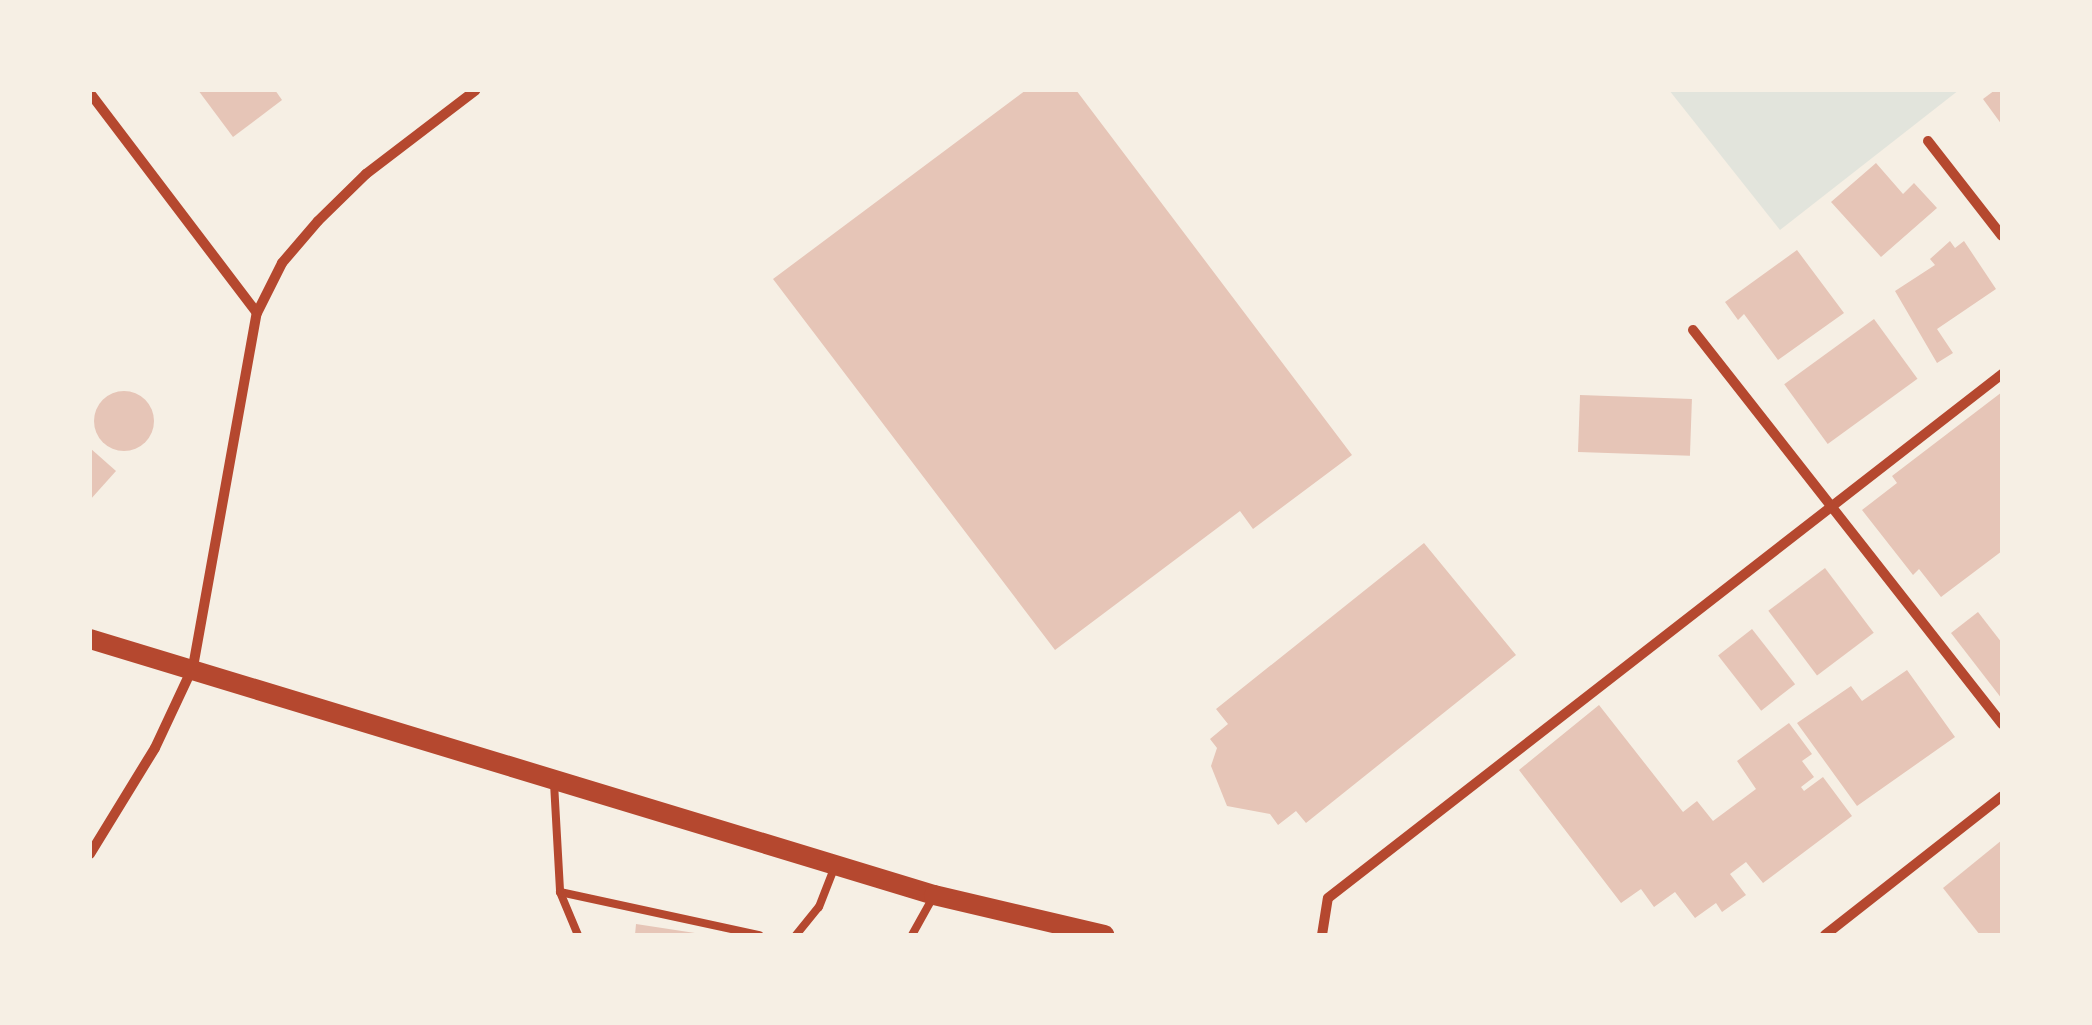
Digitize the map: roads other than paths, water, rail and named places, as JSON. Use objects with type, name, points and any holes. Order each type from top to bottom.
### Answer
[{"type":"main road","points":[[90,639],[193,667],[934,895],[1104,935]]},
{"type":"street","points":[[90,854],[155,748],[193,667],[256,313],[282,263],[318,221],[366,174],[476,90]]},
{"type":"street","points":[[90,94],[256,313]]},
{"type":"street","points":[[1928,141],[2002,236]]},
{"type":"street","points":[[1693,330],[2002,724]]},
{"type":"street","points":[[1322,935],[1328,898],[2002,374]]},
{"type":"street","points":[[1825,935],[2002,796]]},
{"type":"lane","points":[[554,778],[560,892],[578,935]]},
{"type":"lane","points":[[796,935],[818,907],[835,866]]},
{"type":"lane","points":[[560,892],[759,935]]},
{"type":"lane","points":[[912,935],[934,895]]}]
